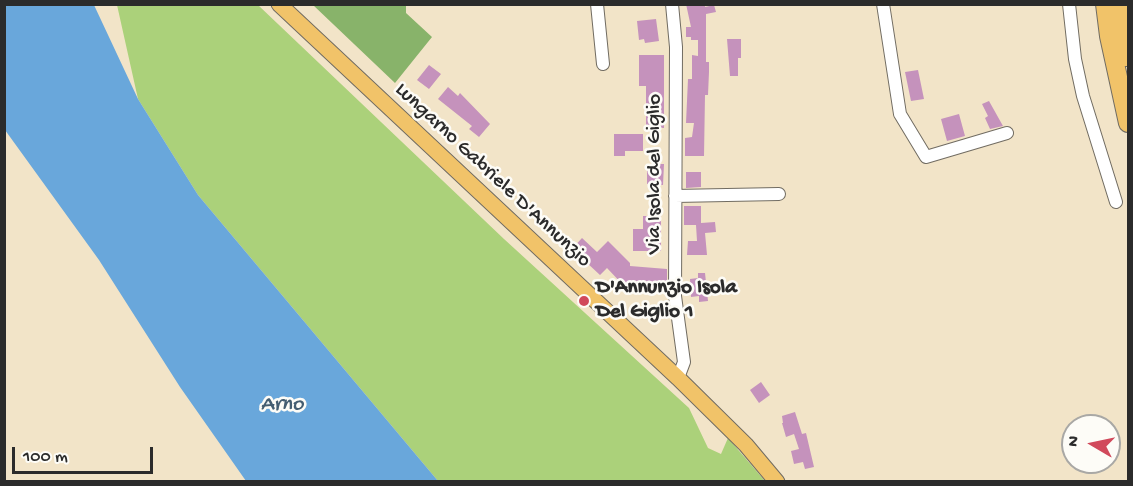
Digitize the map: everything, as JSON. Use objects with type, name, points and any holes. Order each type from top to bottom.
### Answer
[{"type":"highway","points":[[1105,4],[1109,36],[1128,123]]},
{"type":"highway","points":[[1118,4],[1128,71]]},
{"type":"main road","name":"Lungarno Gabriele D'Annunzio","points":[[279,4],[678,378],[746,445],[777,482]]},
{"type":"street","points":[[597,4],[603,64]]},
{"type":"street","name":"Via Isola del Giglio","points":[[672,4],[676,46],[675,296],[684,362],[678,378]]},
{"type":"street","points":[[884,4],[900,114],[926,157],[1007,133]]},
{"type":"street","points":[[1069,4],[1075,59],[1083,96],[1116,202]]},
{"type":"street","points":[[675,196],[779,194]]},
{"type":"green space","points":[[117,5],[258,5],[504,239],[689,408],[708,448],[721,454],[728,438],[765,481],[438,481],[198,195],[138,99]]},
{"type":"green space","points":[[313,5],[406,5],[406,13],[432,37],[395,83]]},
{"type":"water","name":"Arno","points":[[4,5],[94,5],[138,99],[198,195],[438,481],[246,481],[180,387],[99,260],[5,130]]},
{"type":"building","points":[[686,4],[705,4],[705,7],[714,5],[716,12],[706,14],[706,62],[709,62],[709,72],[708,95],[705,95],[704,156],[685,156],[685,138],[692,137],[694,123],[686,123],[688,79],[692,79],[692,55],[698,56],[698,40],[686,37],[686,27],[691,27]]},
{"type":"building","points":[[656,19],[659,41],[645,43],[644,39],[639,40],[637,21]]},
{"type":"building","points":[[727,39],[741,39],[738,76],[730,76]]},
{"type":"building","points":[[639,55],[664,55],[664,128],[646,127],[646,86],[639,86]]},
{"type":"building","points":[[429,65],[441,74],[429,89],[417,80]]},
{"type":"building","points":[[918,70],[924,99],[911,101],[905,72]]},
{"type":"building","points":[[448,87],[458,96],[460,93],[490,124],[479,137],[469,129],[472,126],[438,99]]},
{"type":"building","points":[[989,101],[1003,126],[990,129],[985,118],[988,116],[982,104]]},
{"type":"building","points":[[959,114],[965,136],[947,141],[941,119]]},
{"type":"building","points":[[614,134],[643,134],[643,151],[625,151],[625,156],[614,156]]},
{"type":"building","points":[[647,164],[664,164],[663,185],[647,184]]},
{"type":"building","points":[[686,172],[701,172],[701,187],[686,188]]},
{"type":"building","points":[[684,206],[701,206],[701,223],[715,222],[716,232],[705,233],[707,255],[687,255],[688,241],[697,241],[696,225],[684,225]]},
{"type":"building","points":[[643,216],[661,216],[661,251],[633,251],[633,229],[643,229]]},
{"type":"building","points":[[582,238],[597,252],[608,241],[630,263],[630,266],[667,269],[667,284],[632,281],[625,287],[607,268],[600,275],[572,249]]},
{"type":"building","points":[[698,273],[705,273],[708,301],[699,302],[699,296],[691,297],[690,279],[698,278]]},
{"type":"building","points":[[761,382],[770,395],[759,403],[750,390]]},
{"type":"building","points":[[795,412],[802,434],[806,433],[814,467],[805,469],[803,462],[794,464],[791,451],[799,449],[794,434],[786,437],[782,416]]},
{"type":"place","name":"D'Annunzio Isola Del Giglio 1","points":[[584,301]]}]
